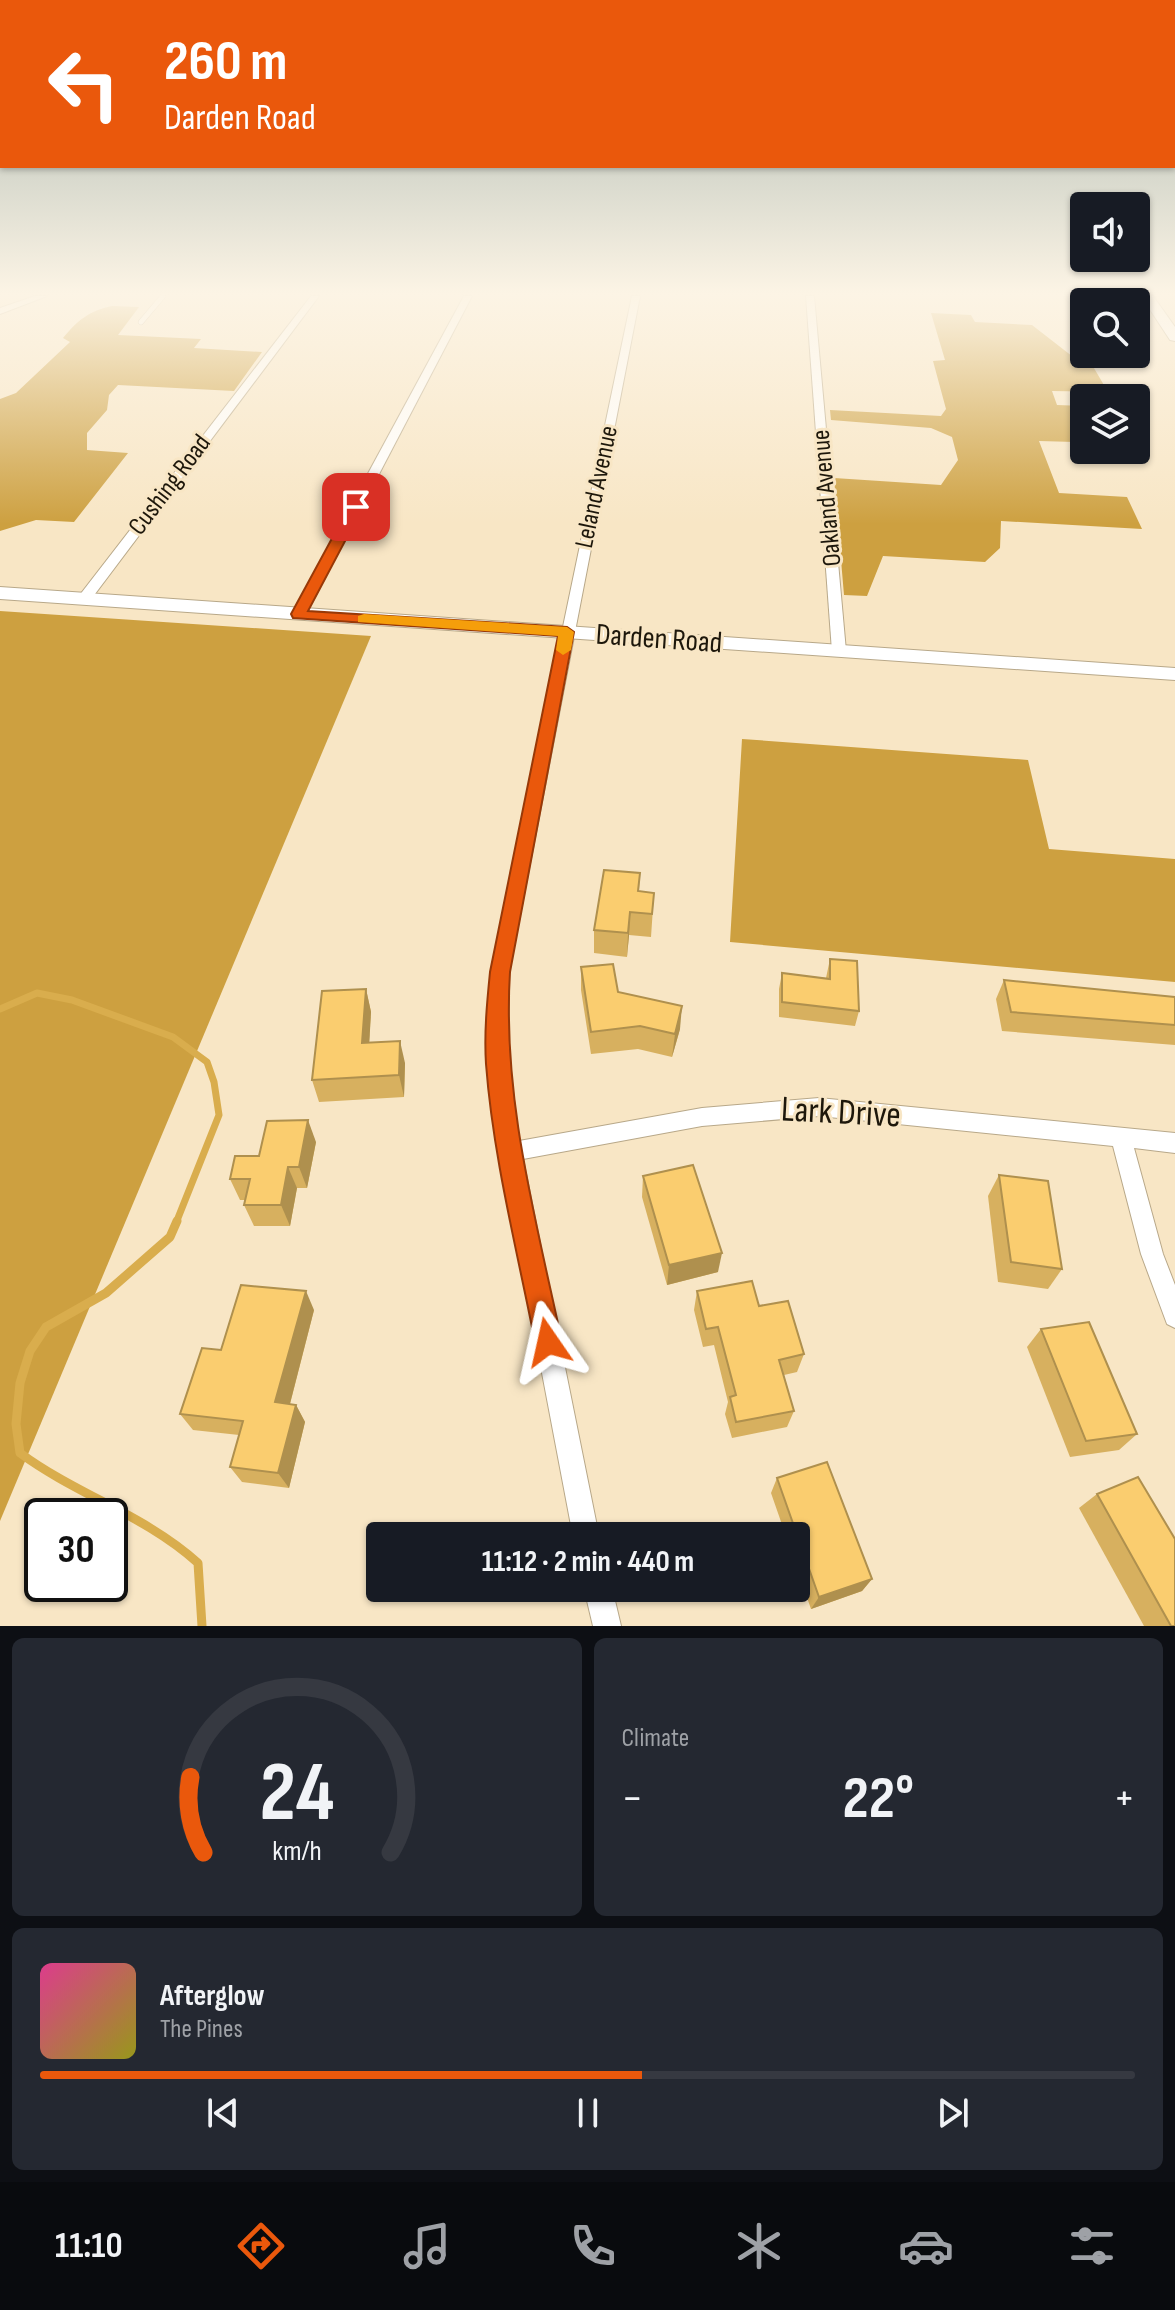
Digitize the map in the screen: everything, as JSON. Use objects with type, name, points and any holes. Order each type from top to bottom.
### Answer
[{"type":"street","name":"Cushing Road","points":[[84,599],[257,372]]},
{"type":"street","points":[[299,614],[428,372]]},
{"type":"street","name":"Leland Avenue","points":[[583,1522],[510,1152],[497,1064],[500,972],[620,372]]},
{"type":"street","name":"Oakland Avenue","points":[[816,372],[839,651]]},
{"type":"street","name":"Darden Road","points":[[0,593],[1175,674]]},
{"type":"street","name":"Lark Drive","points":[[510,1152],[717,1112],[819,1107],[1175,1143]]},
{"type":"street","points":[[1121,1137],[1152,1254],[1175,1316]]},
{"type":"street","points":[[601,1602],[607,1626]]},
{"type":"shaded area","points":[[38,372],[248,372],[234,391],[118,385],[109,395],[107,410],[87,433],[87,450],[128,453],[74,522],[36,520],[0,531],[0,399],[16,393]]},
{"type":"shaded area","points":[[936,372],[1096,372],[1103,384],[1070,384],[1070,391],[1052,391],[1057,405],[1070,405],[1070,442],[1039,441],[1059,493],[1127,497],[1142,529],[1001,521],[1000,548],[985,562],[883,556],[867,596],[844,595],[834,478],[941,485],[958,460],[952,437],[931,428],[831,420],[830,410],[941,416],[946,409]]},
{"type":"shaded area","points":[[0,611],[371,636],[0,1521]]},
{"type":"shaded area","points":[[742,739],[1028,760],[1049,849],[1175,859],[1175,982],[730,942]]},
{"type":"building","points":[[604,870],[640,873],[638,891],[654,893],[652,914],[630,912],[628,933],[594,930]]},
{"type":"building","points":[[830,959],[857,961],[859,1011],[782,1002],[782,973],[830,979]]},
{"type":"building","points":[[613,964],[618,992],[682,1006],[675,1034],[640,1026],[591,1032],[581,967]]},
{"type":"building","points":[[1004,980],[1175,997],[1175,1025],[1011,1012]]},
{"type":"building","points":[[366,989],[362,1043],[400,1041],[399,1075],[312,1080],[322,991]]},
{"type":"building","points":[[308,1120],[299,1167],[288,1167],[281,1205],[244,1205],[250,1179],[230,1179],[235,1156],[259,1156],[267,1121]]},
{"type":"building","points":[[693,1165],[722,1253],[669,1265],[643,1176]]},
{"type":"building","points":[[999,1175],[1048,1181],[1062,1269],[1011,1262]]},
{"type":"building","points":[[752,1281],[759,1306],[788,1301],[804,1354],[779,1360],[794,1411],[736,1422],[730,1397],[736,1395],[718,1327],[706,1329],[697,1291]]},
{"type":"building","points":[[241,1285],[306,1291],[275,1402],[296,1405],[278,1473],[230,1467],[243,1421],[180,1414],[202,1348],[221,1350]]},
{"type":"building","points":[[1089,1322],[1137,1434],[1086,1441],[1041,1329]]},
{"type":"building","points":[[827,1462],[872,1579],[819,1597],[810,1572],[810,1522],[793,1522],[777,1478]]},
{"type":"building","points":[[1138,1477],[1175,1539],[1175,1626],[1171,1626],[1097,1494]]},
{"type":"waterway","points":[[0,1009],[37,993],[72,1000],[173,1037],[207,1062],[214,1082],[219,1115],[176,1223]]},
{"type":"waterway","points":[[177,1221],[170,1237],[106,1293],[46,1327],[30,1351],[20,1383],[16,1424],[20,1453],[156,1531],[198,1563],[202,1626]]},
{"type":"slow traffic","points":[[364,619],[567,632],[563,650]]},
{"type":"route","points":[[356,507],[299,614],[567,632],[500,972],[497,1017],[497,1064],[510,1152],[548,1342]]}]
